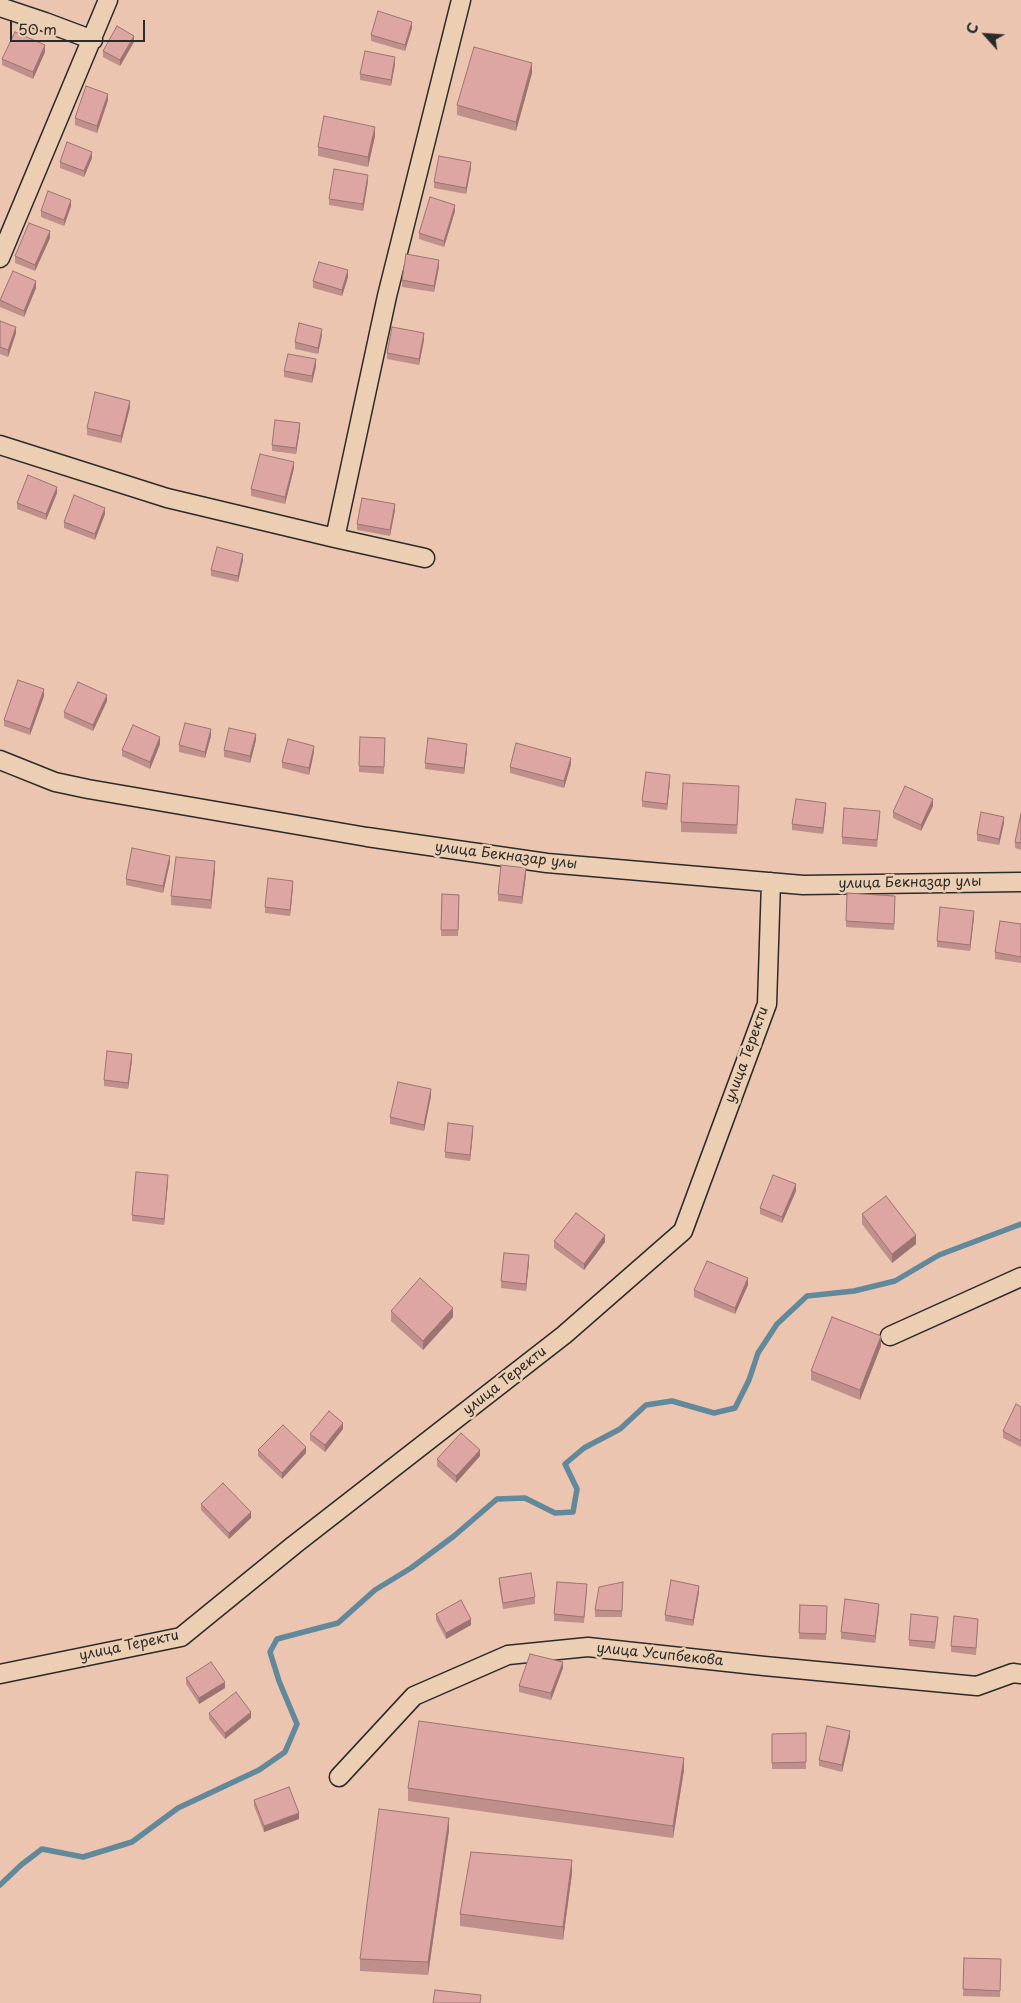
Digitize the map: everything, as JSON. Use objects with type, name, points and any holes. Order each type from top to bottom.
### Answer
[{"type":"street","points":[[0,258],[93,40],[108,0]]},
{"type":"street","points":[[335,538],[387,296],[460,0]]},
{"type":"street","points":[[0,7],[93,40]]},
{"type":"street","points":[[0,445],[167,498],[425,558]]},
{"type":"street","name":"улица Бекназар улы","points":[[0,760],[55,782],[72,786],[367,837],[548,863],[803,884],[1021,882]]},
{"type":"street","name":"улица Теректи","points":[[0,1674],[181,1637],[294,1545],[564,1335],[683,1231],[767,1004],[771,882]]},
{"type":"street","points":[[890,1336],[1021,1277]]},
{"type":"street","name":"улица Усипбекова","points":[[339,1776],[414,1696],[508,1654],[588,1647],[977,1686],[1013,1673],[1021,1674]]},
{"type":"building","points":[[378,11],[412,22],[405,45],[371,35]]},
{"type":"building","points":[[117,26],[134,36],[120,60],[103,51]]},
{"type":"building","points":[[15,32],[45,45],[33,72],[2,59]]},
{"type":"building","points":[[474,47],[532,63],[516,122],[457,105]]},
{"type":"building","points":[[365,51],[395,57],[391,80],[360,74]]},
{"type":"building","points":[[86,86],[108,94],[97,126],[75,118]]},
{"type":"building","points":[[324,116],[375,127],[368,157],[318,147]]},
{"type":"building","points":[[67,142],[92,152],[84,171],[60,162]]},
{"type":"building","points":[[439,156],[471,162],[466,188],[434,182]]},
{"type":"building","points":[[334,169],[368,175],[363,204],[329,199]]},
{"type":"building","points":[[48,191],[71,200],[64,220],[41,211]]},
{"type":"building","points":[[430,197],[455,205],[444,241],[419,233]]},
{"type":"building","points":[[29,223],[50,231],[35,265],[15,256]]},
{"type":"building","points":[[406,254],[439,260],[434,286],[402,280]]},
{"type":"building","points":[[319,262],[348,270],[342,290],[313,281]]},
{"type":"building","points":[[13,271],[36,281],[24,311],[0,300]]},
{"type":"building","points":[[0,321],[16,327],[8,350],[0,347]]},
{"type":"building","points":[[299,323],[322,329],[318,348],[295,342]]},
{"type":"building","points":[[392,327],[424,333],[419,359],[387,353]]},
{"type":"building","points":[[288,354],[316,359],[312,376],[284,371]]},
{"type":"building","points":[[95,392],[130,401],[121,436],[87,428]]},
{"type":"building","points":[[275,420],[300,423],[296,448],[272,445]]},
{"type":"building","points":[[260,454],[294,462],[285,497],[251,489]]},
{"type":"building","points":[[28,475],[57,487],[46,514],[17,503]]},
{"type":"building","points":[[74,495],[105,508],[95,534],[64,522]]},
{"type":"building","points":[[362,498],[395,504],[390,530],[357,524]]},
{"type":"building","points":[[217,547],[243,554],[238,576],[211,570]]},
{"type":"building","points":[[18,680],[44,689],[30,729],[4,720]]},
{"type":"building","points":[[78,682],[107,695],[93,725],[64,712]]},
{"type":"building","points":[[185,723],[211,729],[205,752],[179,745]]},
{"type":"building","points":[[133,725],[160,737],[150,762],[122,750]]},
{"type":"building","points":[[229,728],[256,734],[250,756],[224,750]]},
{"type":"building","points":[[360,737],[385,738],[384,767],[359,766]]},
{"type":"building","points":[[428,738],[467,744],[464,768],[425,763]]},
{"type":"building","points":[[288,739],[314,746],[309,768],[282,762]]},
{"type":"building","points":[[516,743],[571,758],[564,781],[510,767]]},
{"type":"building","points":[[646,772],[670,775],[667,804],[642,801]]},
{"type":"building","points":[[683,783],[739,786],[737,825],[681,822]]},
{"type":"building","points":[[905,786],[933,799],[921,825],[893,812]]},
{"type":"building","points":[[796,799],[826,803],[823,828],[792,824]]},
{"type":"building","points":[[844,808],[880,811],[877,840],[842,837]]},
{"type":"building","points":[[981,812],[1004,817],[999,839],[977,834]]},
{"type":"building","points":[[1021,814],[1021,843],[1015,842]]},
{"type":"building","points":[[132,848],[170,856],[163,886],[126,879]]},
{"type":"building","points":[[176,857],[215,861],[211,900],[171,896]]},
{"type":"building","points":[[501,865],[526,868],[522,897],[498,894]]},
{"type":"building","points":[[268,878],[293,881],[290,910],[265,907]]},
{"type":"building","points":[[847,893],[895,896],[894,924],[846,921]]},
{"type":"building","points":[[442,894],[459,895],[458,930],[441,930]]},
{"type":"building","points":[[940,907],[974,911],[970,945],[937,941]]},
{"type":"building","points":[[1000,921],[1021,924],[1021,957],[995,952]]},
{"type":"building","points":[[107,1051],[132,1054],[128,1083],[104,1080]]},
{"type":"building","points":[[398,1082],[431,1089],[424,1125],[390,1117]]},
{"type":"building","points":[[448,1123],[473,1126],[470,1155],[445,1152]]},
{"type":"building","points":[[136,1172],[168,1175],[164,1219],[132,1215]]},
{"type":"building","points":[[773,1175],[796,1184],[782,1217],[760,1208]]},
{"type":"building","points":[[886,1196],[916,1235],[892,1254],[862,1214]]},
{"type":"building","points":[[576,1213],[605,1235],[584,1264],[554,1241]]},
{"type":"building","points":[[504,1253],[529,1255],[526,1284],[501,1281]]},
{"type":"building","points":[[707,1261],[748,1278],[735,1308],[694,1290]]},
{"type":"building","points":[[420,1278],[453,1308],[423,1341],[391,1311]]},
{"type":"building","points":[[832,1317],[881,1336],[860,1390],[811,1371]]},
{"type":"building","points":[[1016,1404],[1021,1407],[1021,1441],[1003,1431]]},
{"type":"building","points":[[329,1411],[343,1423],[325,1445],[310,1434]]},
{"type":"building","points":[[283,1425],[306,1447],[282,1473],[258,1450]]},
{"type":"building","points":[[461,1433],[480,1450],[456,1476],[437,1459]]},
{"type":"building","points":[[223,1483],[251,1512],[229,1533],[201,1504]]},
{"type":"building","points":[[531,1573],[535,1597],[503,1603],[499,1578]]},
{"type":"building","points":[[671,1580],[699,1586],[693,1620],[665,1615]]},
{"type":"building","points":[[557,1582],[587,1584],[584,1617],[554,1614]]},
{"type":"building","points":[[623,1582],[622,1611],[595,1610],[599,1587]]},
{"type":"building","points":[[845,1599],[879,1604],[875,1636],[841,1632]]},
{"type":"building","points":[[461,1600],[471,1619],[446,1633],[436,1614]]},
{"type":"building","points":[[800,1605],[827,1606],[826,1634],[799,1633]]},
{"type":"building","points":[[911,1614],[938,1617],[935,1642],[909,1640]]},
{"type":"building","points":[[954,1616],[978,1619],[976,1648],[951,1646]]},
{"type":"building","points":[[530,1654],[563,1662],[551,1693],[519,1686]]},
{"type":"building","points":[[211,1662],[225,1682],[199,1698],[186,1678]]},
{"type":"building","points":[[236,1692],[251,1712],[225,1733],[209,1713]]},
{"type":"building","points":[[419,1721],[684,1758],[673,1826],[408,1788]]},
{"type":"building","points":[[827,1726],[850,1731],[842,1765],[819,1760]]},
{"type":"building","points":[[806,1733],[806,1762],[772,1763],[772,1734]]},
{"type":"building","points":[[289,1787],[299,1813],[264,1826],[254,1800]]},
{"type":"building","points":[[379,1809],[449,1818],[428,1962],[360,1959]]},
{"type":"building","points":[[471,1852],[572,1860],[563,1927],[460,1914]]},
{"type":"building","points":[[964,1958],[1001,1959],[1000,1991],[963,1989]]},
{"type":"building","points":[[435,1990],[481,1995],[480,2003],[433,2003]]},
{"type":"waterway","points":[[0,1885],[21,1865],[42,1849],[83,1857],[132,1842],[178,1808],[259,1770],[285,1752],[297,1724],[279,1681],[270,1652],[277,1639],[338,1623],[375,1590],[411,1568],[454,1536],[497,1499],[525,1498],[555,1513],[573,1512],[577,1489],[565,1464],[584,1448],[620,1429],[646,1405],[672,1401],[714,1413],[735,1408],[749,1380],[758,1353],[777,1324],[807,1296],[854,1291],[895,1281],[939,1255],[1021,1224]]}]
